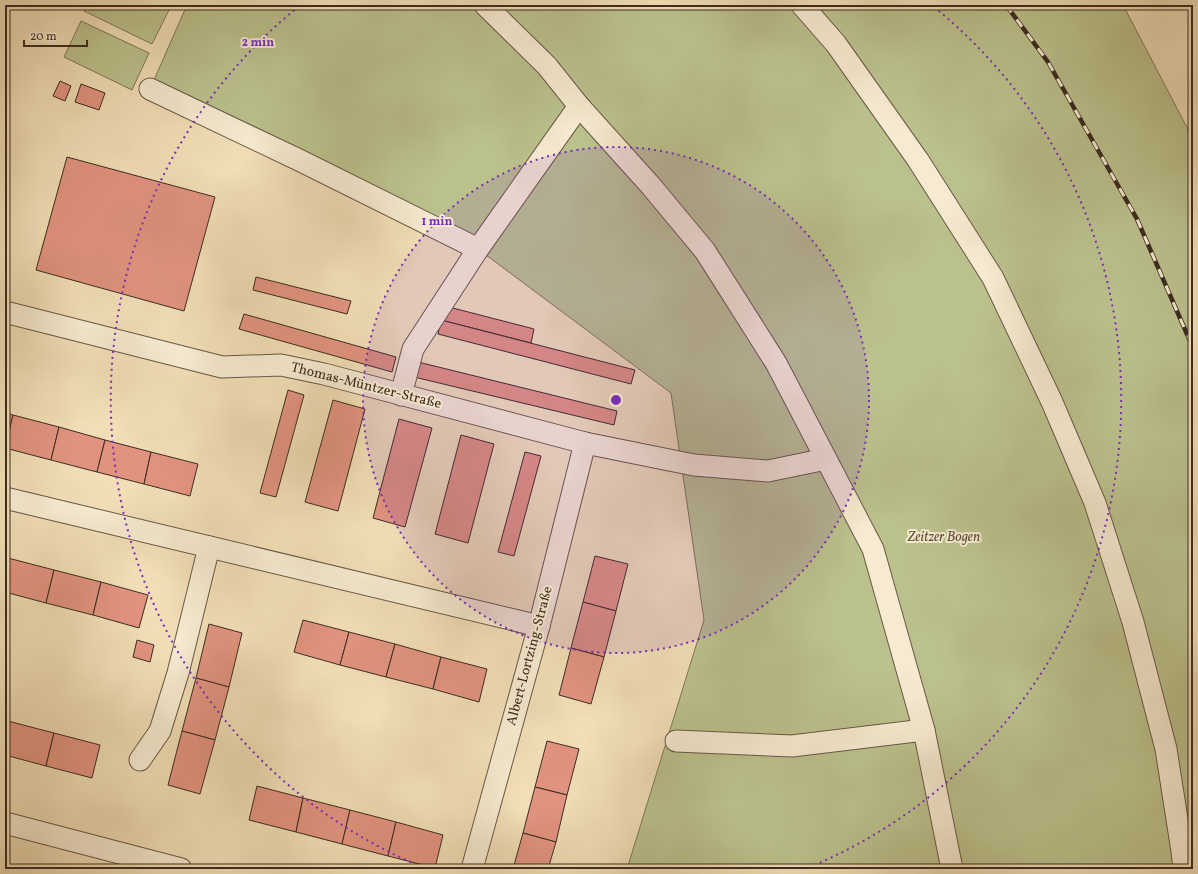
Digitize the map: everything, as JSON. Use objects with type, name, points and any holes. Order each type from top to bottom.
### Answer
[{"type":"street","points":[[485,5],[547,66],[579,106],[651,186],[706,251],[776,363],[873,549],[924,730],[952,869]]},
{"type":"street","points":[[802,5],[836,44],[918,160],[994,278],[1052,402],[1095,503],[1133,622],[1166,749],[1184,869]]},
{"type":"street","points":[[150,89],[299,160],[478,249]]},
{"type":"street","points":[[401,395],[413,349],[478,249],[579,106]]},
{"type":"street","name":"Thomas-Müntzer-Straße","points":[[5,312],[222,367],[281,365],[324,374],[585,443],[694,465],[768,471],[826,458]]},
{"type":"street","name":"Albert-Lortzing-Straße","points":[[472,869],[539,626],[585,443]]},
{"type":"street","points":[[5,498],[539,626]]},
{"type":"street","points":[[140,760],[160,730],[178,673],[209,547]]},
{"type":"street","points":[[676,741],[792,746],[924,730]]},
{"type":"street","points":[[5,823],[181,869]]},
{"type":"green space","points":[[87,5],[164,5],[170,8],[152,44],[84,11]]},
{"type":"green space","name":"Zeitzer Bogen","points":[[187,5],[1123,5],[1193,139],[1193,869],[627,869],[704,620],[671,393],[478,249],[150,89]]},
{"type":"green space","points":[[81,21],[149,53],[132,90],[64,57]]},
{"type":"building","points":[[60,81],[71,86],[65,101],[53,96]]},
{"type":"building","points":[[81,84],[105,93],[99,110],[75,102]]},
{"type":"building","points":[[67,157],[215,197],[184,311],[36,270]]},
{"type":"building","points":[[256,277],[351,301],[347,314],[253,290]]},
{"type":"building","points":[[445,306],[534,329],[531,343],[441,320]]},
{"type":"building","points":[[244,314],[396,357],[392,372],[239,329]]},
{"type":"building","points":[[441,320],[635,370],[631,384],[438,334]]},
{"type":"building","points":[[418,362],[617,411],[614,425],[414,377]]},
{"type":"building","points":[[288,390],[304,395],[276,497],[260,493]]},
{"type":"building","points":[[333,400],[365,409],[338,511],[305,502]]},
{"type":"building","points":[[5,413],[13,415],[5,448]]},
{"type":"building","points":[[13,415],[59,427],[51,460],[5,448]]},
{"type":"building","points":[[399,419],[432,428],[405,527],[373,518]]},
{"type":"building","points":[[59,427],[105,440],[97,472],[51,460]]},
{"type":"building","points":[[461,435],[494,444],[468,543],[435,534]]},
{"type":"building","points":[[105,440],[151,452],[144,484],[97,472]]},
{"type":"building","points":[[151,452],[198,464],[190,496],[144,484]]},
{"type":"building","points":[[525,452],[541,456],[514,556],[498,552]]},
{"type":"building","points":[[595,556],[628,564],[616,611],[583,602]]},
{"type":"building","points":[[8,558],[54,570],[46,603],[5,592],[5,570]]},
{"type":"building","points":[[54,570],[101,582],[93,615],[46,603]]},
{"type":"building","points":[[101,582],[148,595],[139,628],[93,615]]},
{"type":"building","points":[[583,602],[616,611],[604,657],[571,648]]},
{"type":"building","points":[[303,620],[349,632],[340,665],[294,652]]},
{"type":"building","points":[[209,624],[242,633],[229,687],[196,678]]},
{"type":"building","points":[[349,632],[395,644],[386,677],[340,665]]},
{"type":"building","points":[[137,640],[154,645],[150,662],[133,657]]},
{"type":"building","points":[[395,644],[441,657],[433,689],[386,677]]},
{"type":"building","points":[[571,648],[604,657],[591,704],[559,695]]},
{"type":"building","points":[[441,657],[487,669],[479,702],[433,689]]},
{"type":"building","points":[[196,678],[229,687],[215,740],[182,731]]},
{"type":"building","points":[[8,721],[54,733],[46,766],[5,755],[5,731]]},
{"type":"building","points":[[182,731],[215,740],[200,794],[168,785]]},
{"type":"building","points":[[54,733],[100,745],[92,778],[46,766]]},
{"type":"building","points":[[547,741],[579,749],[567,795],[535,787]]},
{"type":"building","points":[[257,786],[303,798],[296,832],[249,820]]},
{"type":"building","points":[[535,787],[567,795],[556,842],[523,833]]},
{"type":"building","points":[[303,798],[350,810],[342,844],[296,832]]},
{"type":"building","points":[[350,810],[396,822],[388,856],[342,844]]},
{"type":"building","points":[[396,822],[443,835],[435,868],[388,856]]},
{"type":"building","points":[[523,833],[556,842],[548,869],[513,869]]},
{"type":"railway","points":[[1006,5],[1048,62],[1137,219],[1193,348]]}]
